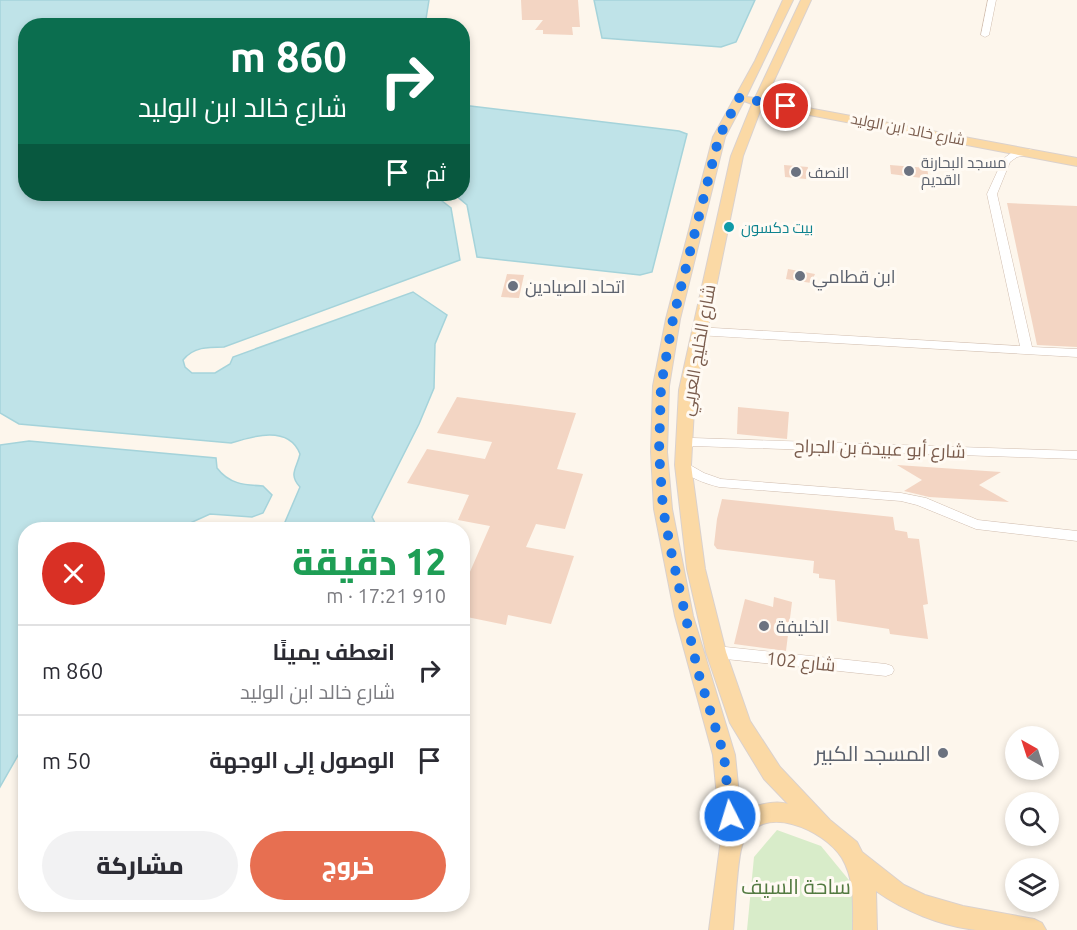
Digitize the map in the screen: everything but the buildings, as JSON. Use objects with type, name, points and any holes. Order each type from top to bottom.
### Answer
[{"type":"main road","name":"شارع الخليج العربي","points":[[721,930],[732,839],[724,755],[684,616],[663,509],[659,452],[661,386],[673,319],[719,137],[760,61],[788,0]]},
{"type":"main road","name":"شارع الخليج العربي","points":[[806,0],[775,87],[758,100],[747,124],[728,191],[697,331],[687,390],[683,465],[696,569],[716,652],[740,723],[755,750],[779,781],[822,826]]},
{"type":"main road","points":[[775,87],[810,109]]},
{"type":"main road","name":"شارع خالد ابن الوليد","points":[[740,96],[1038,152],[1077,162]]},
{"type":"main road","name":"شارع خالد ابن الوليد","points":[[810,109],[989,144],[1077,156]]},
{"type":"main road","points":[[747,124],[775,112],[810,109]]},
{"type":"main road","points":[[1038,152],[1077,150]]},
{"type":"main road","points":[[1038,152],[1077,170]]},
{"type":"main road","points":[[732,839],[753,817],[772,812],[794,814],[822,826],[849,849],[883,885],[918,905],[1034,930]]},
{"type":"main road","points":[[849,849],[858,867],[865,893],[864,930]]},
{"type":"street","points":[[985,35],[992,0]]},
{"type":"street","points":[[989,144],[1004,160]]},
{"type":"street","points":[[1023,350],[988,200],[989,186],[1004,160],[1014,155],[1038,152]]},
{"type":"street","points":[[697,331],[1077,353]]},
{"type":"street","name":"شارع أبو عبيدة بن الجراح","points":[[684,445],[693,442],[1077,455]]},
{"type":"street","points":[[683,465],[699,476],[719,483],[901,497],[921,501],[976,524],[1077,536]]},
{"type":"street","name":"شارع 102","points":[[716,652],[886,670]]},
{"type":"green space","name":"ساحة السيف","points":[[777,830],[821,846],[853,885],[853,930],[747,930],[754,857]]},
{"type":"water","points":[[0,0],[429,0],[426,18],[18,18],[18,201],[442,201],[451,208],[460,260],[224,347],[196,350],[183,360],[185,367],[192,373],[215,373],[230,364],[233,357],[413,292],[447,315],[435,344],[434,388],[419,424],[372,517],[374,522],[285,522],[300,487],[296,482],[294,471],[300,454],[288,439],[279,436],[260,436],[231,443],[19,424],[0,413]]},
{"type":"water","points":[[594,0],[755,0],[736,42],[721,47],[602,38]]},
{"type":"water","points":[[470,106],[679,131],[687,134],[652,272],[640,275],[477,257],[467,205],[462,201],[470,201]]},
{"type":"water","points":[[29,441],[216,458],[217,468],[227,477],[243,484],[263,486],[272,495],[263,513],[252,517],[210,514],[192,522],[18,522],[18,755],[0,787],[0,445]]},
{"type":"place","name":"مسجد البحارنة القديم","points":[[909,171]]},
{"type":"place","name":"النصف","points":[[796,172]]},
{"type":"place","name":"بيت دكسون","points":[[729,227]]},
{"type":"place","name":"ابن قطامي","points":[[800,276]]},
{"type":"place","name":"اتحاد الصيادين","points":[[513,286]]},
{"type":"place","name":"الخليفة","points":[[764,626]]},
{"type":"place","name":"المسجد الكبير","points":[[943,753]]},
{"type":"route","points":[[730,816],[724,755],[698,672],[684,616],[663,509],[659,452],[661,386],[673,319],[708,188],[719,137],[739,98],[786,106]]}]
